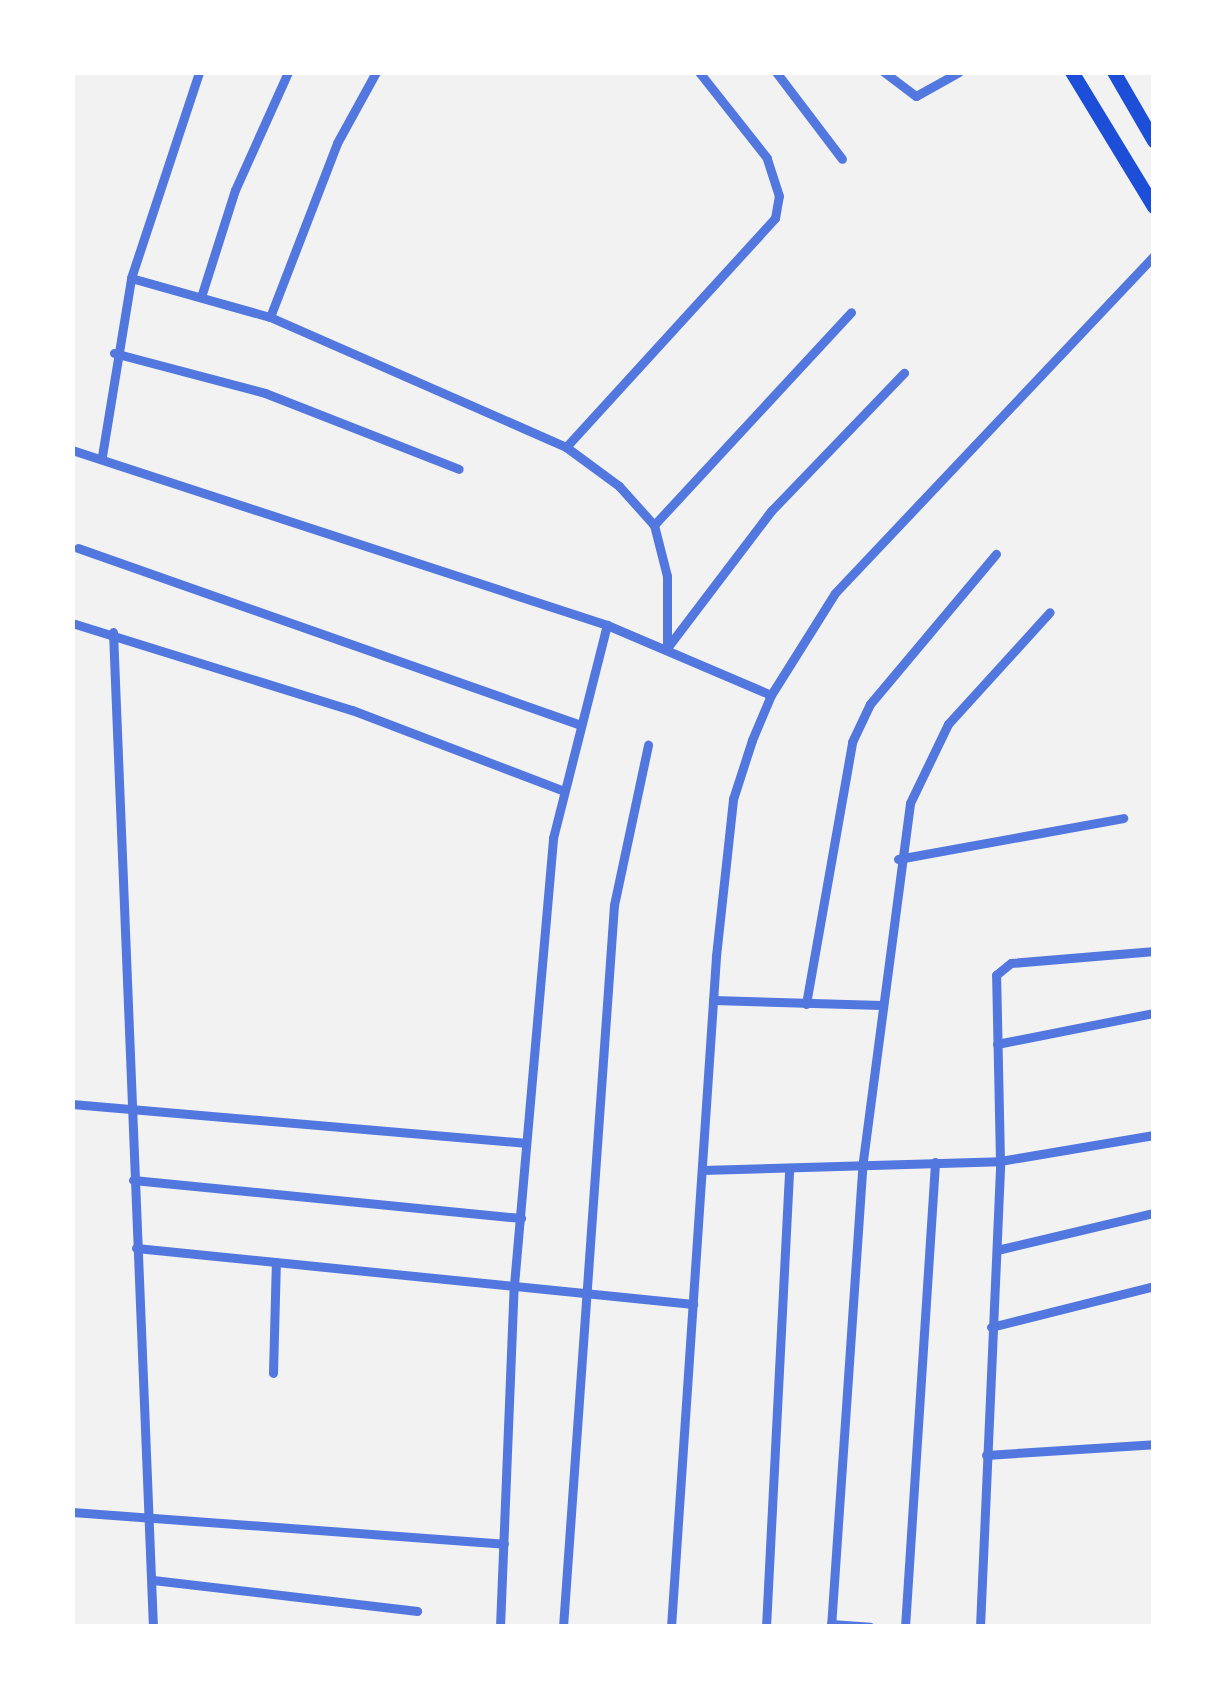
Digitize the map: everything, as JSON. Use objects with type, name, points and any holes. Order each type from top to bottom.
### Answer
[{"type":"main road","points":[[1072,72],[1154,207]]},
{"type":"main road","points":[[1114,72],[1154,141]]},
{"type":"street","points":[[102,456],[114,353],[131,278],[199,72]]},
{"type":"street","points":[[201,297],[235,190],[288,72]]},
{"type":"street","points":[[270,317],[337,143],[376,72]]},
{"type":"street","points":[[566,447],[775,218],[779,196],[767,158],[699,72]]},
{"type":"street","points":[[776,72],[842,159]]},
{"type":"street","points":[[884,72],[916,96],[959,72]]},
{"type":"street","points":[[671,1627],[713,1000],[733,799],[771,695],[836,593],[1154,256]]},
{"type":"street","points":[[131,278],[270,317],[566,447],[619,486],[654,525],[667,576],[667,648]]},
{"type":"street","points":[[654,525],[851,312]]},
{"type":"street","points":[[114,353],[265,393],[459,469]]},
{"type":"street","points":[[667,648],[770,511],[904,373]]},
{"type":"street","points":[[72,450],[102,456],[607,625],[771,695]]},
{"type":"street","points":[[78,548],[578,724]]},
{"type":"street","points":[[806,1004],[852,742],[870,704],[996,554]]},
{"type":"street","points":[[870,1627],[831,1625],[862,1168],[898,859],[910,803],[948,724],[1050,611]]},
{"type":"street","points":[[72,623],[352,710],[561,790]]},
{"type":"street","points":[[500,1627],[524,1143],[561,790],[607,625]]},
{"type":"street","points":[[113,632],[129,1111],[153,1515],[153,1627]]},
{"type":"street","points":[[563,1627],[614,905],[649,745]]},
{"type":"street","points":[[898,859],[1123,818]]},
{"type":"street","points":[[980,1627],[1000,1161],[992,990],[1002,966],[1154,951]]},
{"type":"street","points":[[713,1000],[881,1005]]},
{"type":"street","points":[[997,1044],[1154,1012]]},
{"type":"street","points":[[72,1104],[524,1143]]},
{"type":"street","points":[[702,1170],[1000,1161],[1154,1135]]},
{"type":"street","points":[[905,1627],[935,1162]]},
{"type":"street","points":[[766,1627],[789,1170]]},
{"type":"street","points":[[133,1180],[521,1218]]},
{"type":"street","points":[[998,1250],[1154,1213]]},
{"type":"street","points":[[136,1248],[693,1304]]},
{"type":"street","points":[[273,1373],[276,1262]]},
{"type":"street","points":[[991,1327],[1154,1286]]},
{"type":"street","points":[[986,1455],[1154,1444]]},
{"type":"street","points":[[72,1512],[504,1544]]},
{"type":"street","points":[[153,1580],[417,1611]]}]
